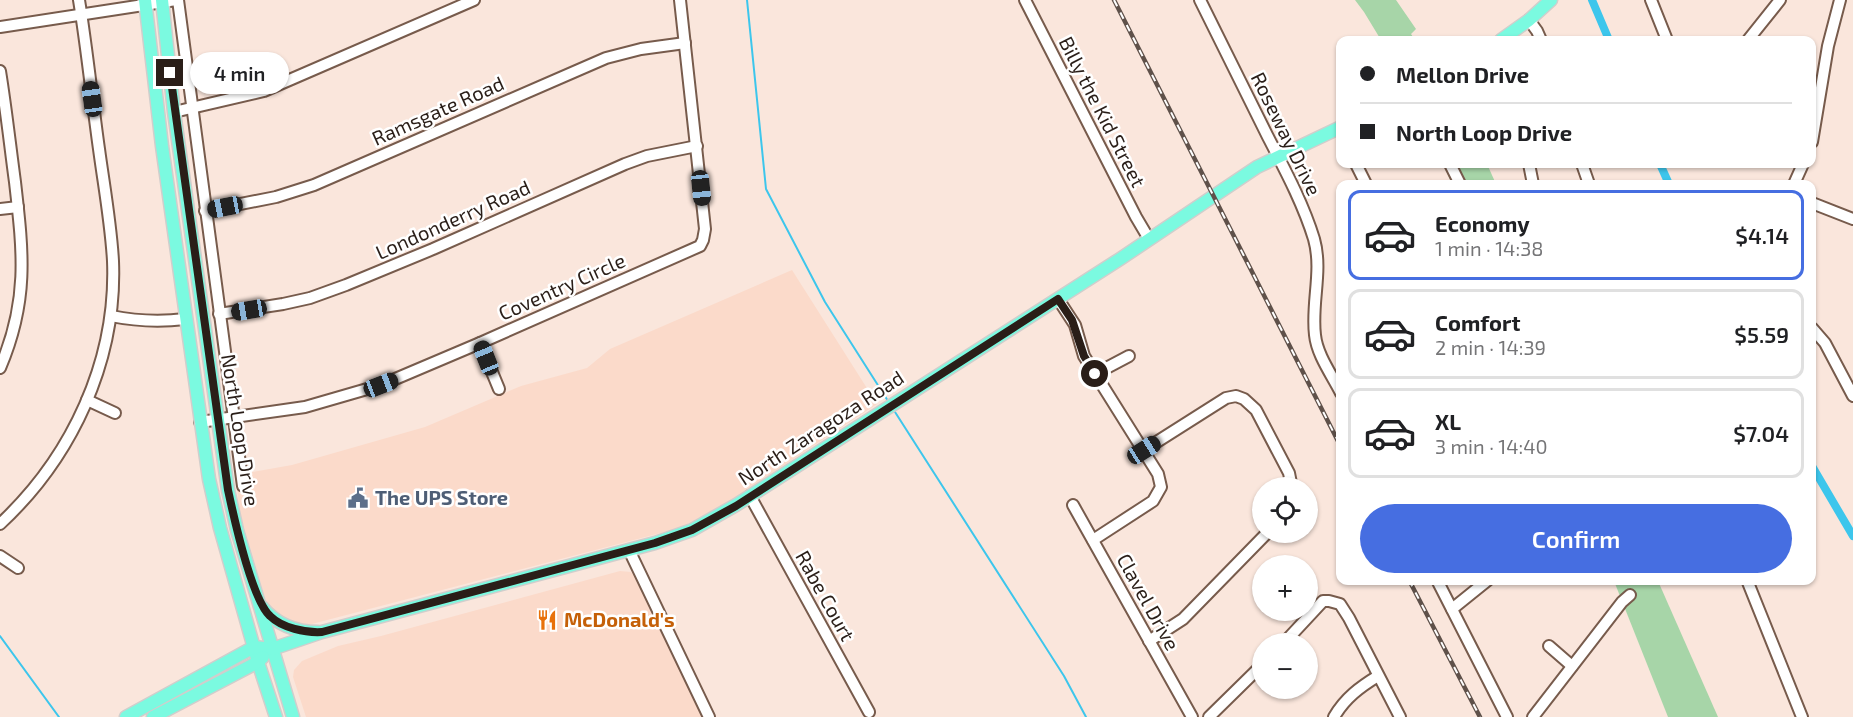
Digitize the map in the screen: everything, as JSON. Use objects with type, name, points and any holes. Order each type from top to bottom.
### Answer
[{"type":"main road","points":[[1507,36],[1551,0]]},
{"type":"main road","name":"North Loop Drive","points":[[162,1],[174,112],[230,500],[293,717]]},
{"type":"main road","name":"North Loop Drive","points":[[145,3],[185,320],[209,479],[220,528],[276,717]]},
{"type":"main road","name":"North Zaragoza Road","points":[[254,647],[272,648],[322,632],[670,539],[692,530],[715,519],[1058,299],[1257,167],[1336,130]]},
{"type":"main road","points":[[260,604],[271,617],[282,625],[322,632]]},
{"type":"main road","points":[[126,717],[254,647]]},
{"type":"main road","name":"North Zaragoza Road","points":[[153,717],[258,662],[272,648]]},
{"type":"street","points":[[0,524],[44,477],[66,445],[96,376],[111,316],[113,279],[111,238],[79,0]]},
{"type":"street","points":[[0,27],[145,3],[177,0],[243,486]]},
{"type":"street","points":[[174,112],[250,96],[273,88],[474,0]]},
{"type":"street","name":"Coventry Circle","points":[[200,422],[305,407],[401,377],[700,246],[705,229],[680,0]]},
{"type":"street","name":"Billy the Kid Street","points":[[1025,0],[1149,239]]},
{"type":"street","name":"Roseway Drive","points":[[1200,0],[1278,156],[1315,243],[1317,274],[1315,336],[1320,353],[1336,383]]},
{"type":"street","points":[[1651,0],[1666,36]]},
{"type":"street","points":[[1656,11],[1664,0]]},
{"type":"street","points":[[1751,36],[1780,0]]},
{"type":"street","points":[[1816,118],[1828,46],[1840,0]]},
{"type":"street","points":[[1529,20],[1539,36]]},
{"type":"street","name":"Ramsgate Road","points":[[205,211],[276,197],[314,184],[606,58],[641,49],[685,43]]},
{"type":"street","points":[[0,72],[3,119],[23,251],[21,292],[12,335],[0,368]]},
{"type":"street","name":"Londonderry Road","points":[[219,314],[301,300],[346,285],[625,164],[647,156],[697,146]]},
{"type":"street","points":[[1816,205],[1853,219]]},
{"type":"street","points":[[0,209],[18,207]]},
{"type":"street","points":[[1058,299],[1072,320],[1084,356],[1144,450],[1160,480],[1159,493],[1150,504],[1093,540]]},
{"type":"street","points":[[111,316],[150,321],[185,320]]},
{"type":"street","points":[[1816,333],[1825,343],[1853,396]]},
{"type":"street","points":[[480,343],[499,389]]},
{"type":"street","points":[[1095,374],[1129,356]]},
{"type":"street","points":[[1144,450],[1226,399],[1236,396],[1244,399],[1256,410],[1290,477]]},
{"type":"street","points":[[87,400],[115,413]]},
{"type":"street","name":"Rabe Court","points":[[750,496],[869,712]]},
{"type":"street","name":"Clavel Drive","points":[[1073,505],[1192,717]]},
{"type":"street","points":[[1149,641],[1183,619],[1257,543]]},
{"type":"street","points":[[629,550],[709,717]]},
{"type":"street","points":[[0,556],[18,568]]},
{"type":"street","points":[[1440,585],[1507,717]]},
{"type":"street","points":[[1452,609],[1482,585]]},
{"type":"street","points":[[1749,585],[1802,717]]},
{"type":"street","points":[[1533,717],[1622,602],[1630,595]]},
{"type":"street","points":[[1293,633],[1323,601],[1340,604],[1400,717]]},
{"type":"street","points":[[1549,646],[1572,666]]},
{"type":"street","points":[[1209,717],[1252,675]]},
{"type":"street","points":[[1334,717],[1355,690],[1378,676]]},
{"type":"shaded area","points":[[792,270],[877,404],[733,499],[680,528],[308,625],[298,626],[280,620],[267,604],[239,510],[236,475],[292,465],[425,427],[521,386],[587,368],[610,349]]},
{"type":"shaded area","points":[[620,571],[631,572],[637,578],[703,717],[306,717],[293,677],[294,670],[302,661],[338,646]]},
{"type":"green space","points":[[1355,0],[1396,0],[1416,29],[1411,34],[1412,36],[1379,36]]},
{"type":"green space","points":[[1445,168],[1489,168],[1494,180],[1450,180]]},
{"type":"green space","points":[[1616,585],[1660,585],[1718,717],[1668,717]]},
{"type":"waterway","points":[[747,0],[766,189],[825,302],[888,401]]},
{"type":"waterway","points":[[1592,0],[1607,36]]},
{"type":"waterway","points":[[1662,168],[1667,180]]},
{"type":"waterway","points":[[895,412],[1064,676],[1086,717]]},
{"type":"waterway","points":[[1816,473],[1853,536]]},
{"type":"waterway","points":[[0,636],[59,717]]},
{"type":"railway","points":[[1114,0],[1336,437]]},
{"type":"railway","points":[[1412,585],[1480,717]]},
{"type":"place","name":"The UPS Store","points":[[358,498]]},
{"type":"place","name":"McDonald's","points":[[547,620]]},
{"type":"route","points":[[170,73],[228,490],[237,530],[260,604],[271,617],[282,625],[322,632],[670,539],[692,530],[736,506],[1058,299],[1072,320],[1080,348],[1095,374]]}]
